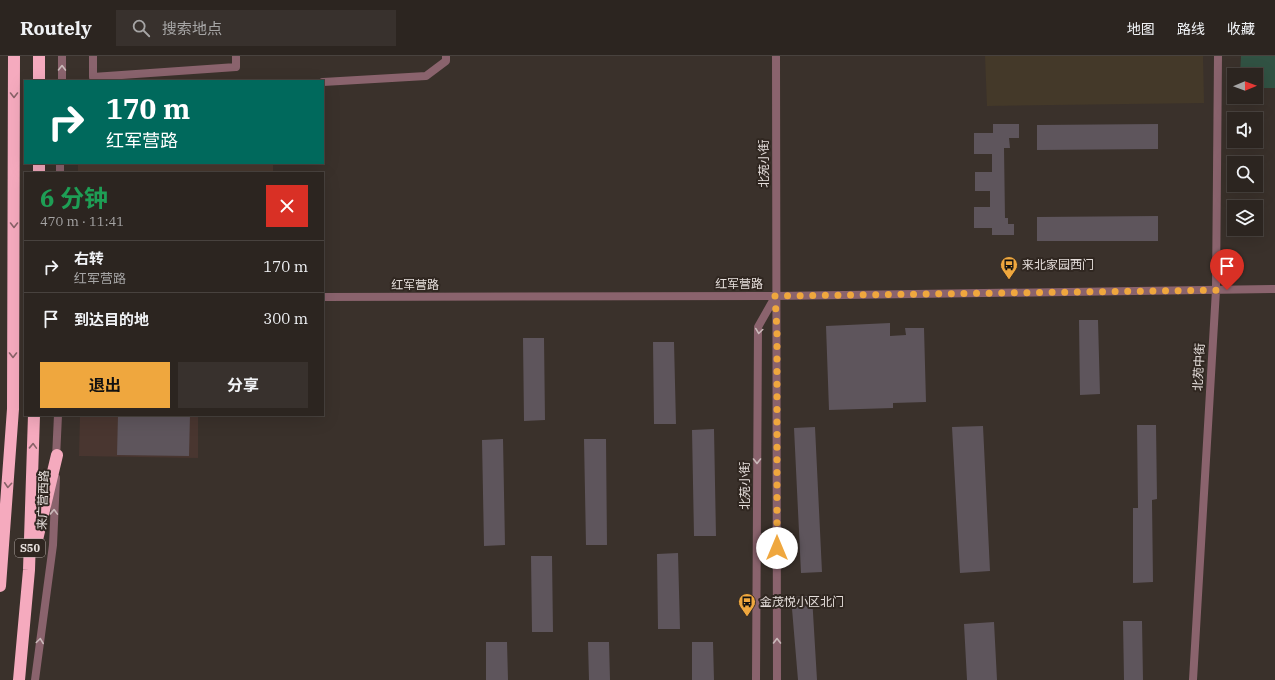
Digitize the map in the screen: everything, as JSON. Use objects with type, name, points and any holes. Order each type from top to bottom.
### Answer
[{"type":"highway","name":"S50","points":[[0,586],[13,409],[14,56]]},
{"type":"highway","points":[[39,56],[39,80]]},
{"type":"highway","name":"S50","points":[[19,680],[29,570],[34,416]]},
{"type":"highway","points":[[29,570],[57,455]]},
{"type":"street","points":[[62,56],[62,80]]},
{"type":"street","points":[[93,56],[93,77],[236,67],[236,56]]},
{"type":"street","points":[[324,82],[426,76],[446,62],[446,56]]},
{"type":"street","name":"北苑小街","points":[[776,56],[775,296],[777,331],[777,680]]},
{"type":"street","name":"北苑中街","points":[[1193,680],[1216,290],[1218,56]]},
{"type":"street","name":"红军营路","points":[[324,297],[775,296],[1275,289]]},
{"type":"street","name":"北苑小街","points":[[756,680],[758,327],[775,296]]},
{"type":"street","name":"来广营西路","points":[[35,680],[53,545],[58,416]]},
{"type":"shaded area","points":[[985,56],[1203,56],[1204,103],[987,106]]},
{"type":"shaded area","points":[[78,164],[273,164],[273,172],[78,172]]},
{"type":"shaded area","points":[[80,416],[198,416],[198,458],[79,456]]},
{"type":"green space","points":[[1241,56],[1275,56],[1275,88],[1263,88],[1263,68],[1240,68]]},
{"type":"building","points":[[993,124],[1019,124],[1019,138],[1009,138],[1010,148],[1004,148],[1005,218],[1008,218],[1008,224],[1014,224],[1014,235],[992,235],[992,228],[974,228],[974,207],[990,207],[990,191],[975,191],[975,172],[992,172],[992,154],[974,154],[974,133],[993,133]]},
{"type":"building","points":[[1158,124],[1158,149],[1037,150],[1037,125]]},
{"type":"building","points":[[1158,216],[1158,241],[1037,241],[1037,217]]},
{"type":"building","points":[[1079,320],[1098,320],[1100,394],[1080,395]]},
{"type":"building","points":[[890,323],[890,336],[906,335],[905,328],[924,328],[926,402],[893,403],[893,408],[829,410],[826,326]]},
{"type":"building","points":[[523,338],[544,338],[545,420],[524,421]]},
{"type":"building","points":[[653,342],[674,342],[676,424],[654,424]]},
{"type":"building","points":[[118,416],[190,416],[189,456],[117,455]]},
{"type":"building","points":[[1137,425],[1156,425],[1157,499],[1152,500],[1153,582],[1133,583],[1133,508],[1138,508]]},
{"type":"building","points":[[983,426],[990,571],[960,573],[952,427]]},
{"type":"building","points":[[815,427],[822,572],[801,573],[794,428]]},
{"type":"building","points":[[714,429],[716,536],[694,536],[692,430]]},
{"type":"building","points":[[503,439],[505,545],[484,546],[482,440]]},
{"type":"building","points":[[584,439],[606,439],[607,545],[586,545]]},
{"type":"building","points":[[678,553],[680,629],[658,629],[657,554]]},
{"type":"building","points":[[531,556],[552,556],[553,632],[532,632]]},
{"type":"building","points":[[812,596],[817,680],[798,680],[791,597]]},
{"type":"building","points":[[1123,621],[1142,621],[1143,680],[1124,680]]},
{"type":"building","points":[[994,622],[997,680],[967,680],[964,624]]},
{"type":"building","points":[[486,642],[507,642],[508,680],[486,680]]},
{"type":"building","points":[[588,642],[609,642],[610,680],[589,680]]},
{"type":"building","points":[[692,642],[713,642],[714,680],[692,680]]},
{"type":"place","name":"来北家园西门","points":[[1009,280]]},
{"type":"place","name":"金茂悦小区北门","points":[[747,617]]},
{"type":"route","points":[[777,548],[777,331],[775,296],[1227,290]]}]
